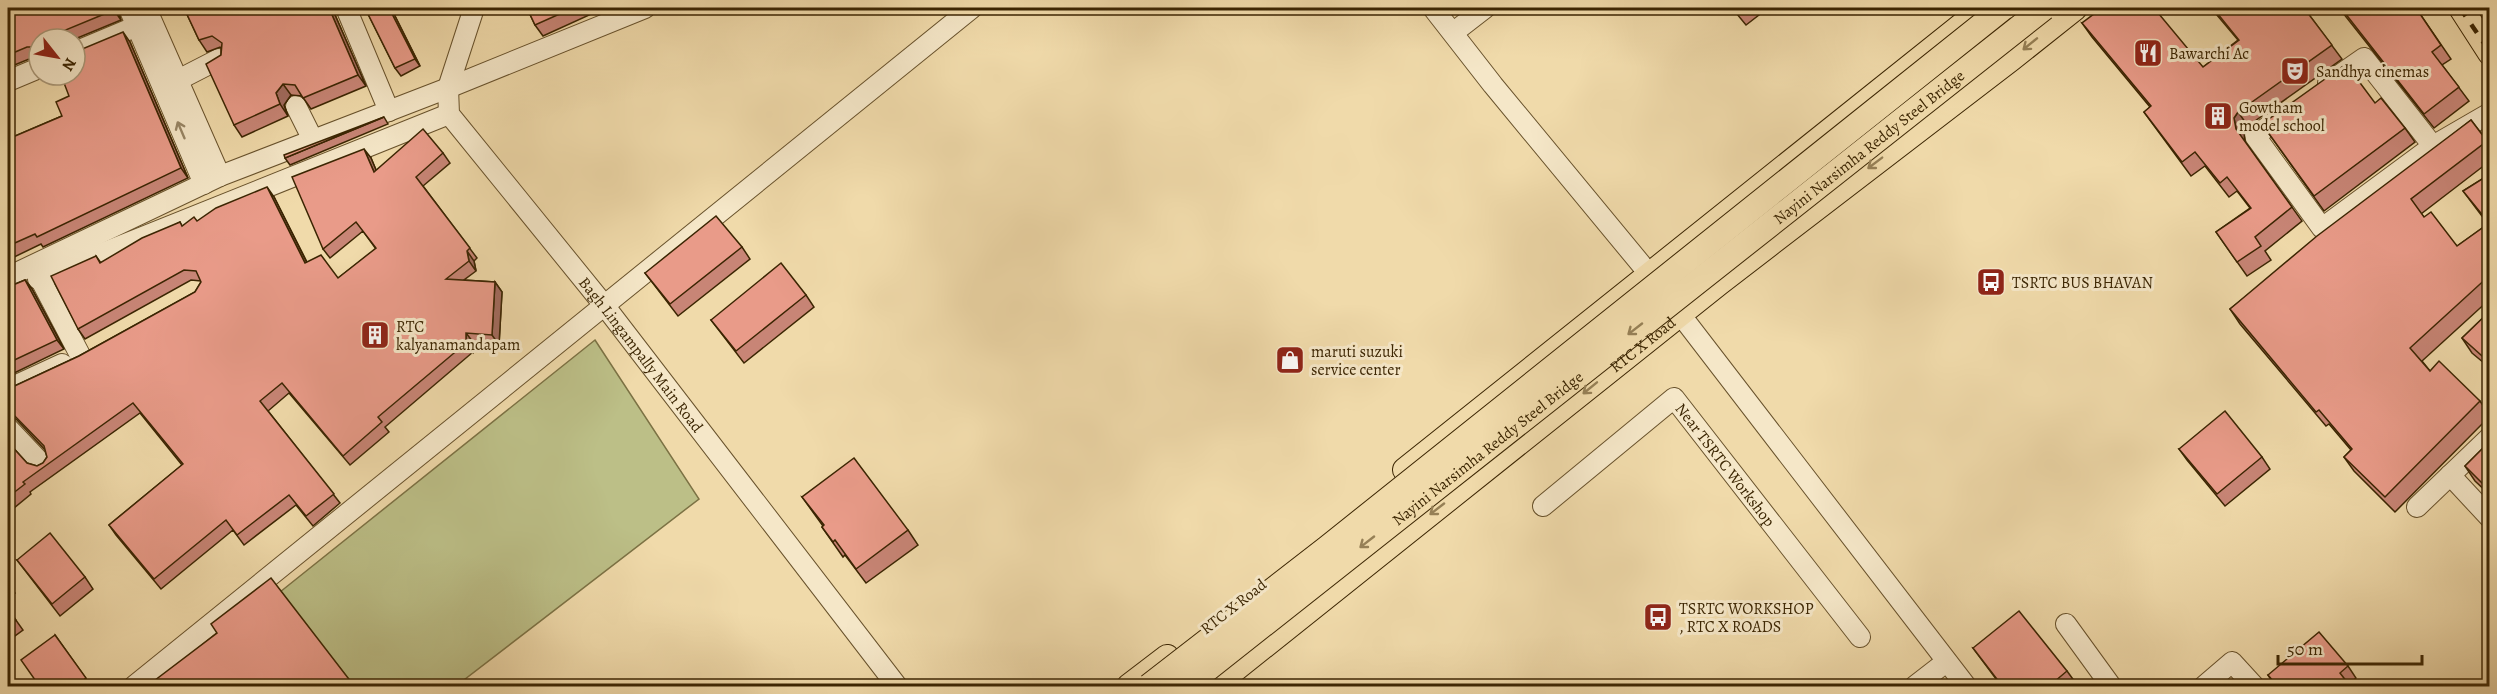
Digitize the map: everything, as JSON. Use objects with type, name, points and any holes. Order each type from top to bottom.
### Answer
[{"type":"main road","name":"RTC X Road","points":[[1129,687],[1318,540],[1984,8]]},
{"type":"main road","name":"Nayini Narsimha Reddy Steel Bridge","points":[[1149,687],[1327,548],[2003,8]]},
{"type":"main road","name":"Nayini Narsimha Reddy Steel Bridge","points":[[1186,687],[1599,357],[2044,8]]},
{"type":"main road","name":"RTC X Road","points":[[1214,687],[1719,283],[2075,8]]},
{"type":"main road","points":[[2461,8],[2490,53]]},
{"type":"street","points":[[129,8],[144,18],[178,80],[212,180]]},
{"type":"street","points":[[346,8],[389,111]]},
{"type":"street","points":[[9,271],[36,272],[450,114],[448,88],[474,8]]},
{"type":"street","points":[[36,272],[212,180],[645,8]]},
{"type":"street","points":[[134,687],[972,8]]},
{"type":"street","points":[[1433,8],[1454,32],[1500,94],[1650,275],[1966,687]]},
{"type":"street","points":[[1454,32],[1485,8]]},
{"type":"street","points":[[87,46],[144,18]]},
{"type":"street","points":[[144,18],[212,180]]},
{"type":"street","points":[[2433,146],[2364,58],[2255,136],[2322,228],[2433,146],[2490,113]]},
{"type":"street","points":[[178,80],[219,59]]},
{"type":"street","points":[[8,81],[27,73]]},
{"type":"street","points":[[296,106],[313,140]]},
{"type":"street","name":"Bagh Lingampally Main Road","points":[[450,114],[604,305],[897,687]]},
{"type":"street","points":[[36,272],[80,356]]},
{"type":"street","points":[[8,389],[100,345]]},
{"type":"street","name":"Near TSRTC Workshop","points":[[1543,506],[1674,398],[1860,637]]},
{"type":"street","points":[[2417,507],[2490,437]]},
{"type":"street","points":[[11,439],[42,464]]},
{"type":"street","points":[[2450,475],[2490,518]]},
{"type":"street","points":[[2067,624],[2111,687]]},
{"type":"street","points":[[1915,687],[1946,662]]},
{"type":"street","points":[[2204,687],[2232,662],[2254,687]]},
{"type":"green space","points":[[595,340],[699,499],[456,686],[354,686],[280,592]]},
{"type":"building","points":[[8,8],[113,8],[114,10],[73,27],[27,27],[27,47],[8,55]]},
{"type":"building","points":[[184,8],[329,8],[358,75],[303,98],[295,85],[283,84],[276,93],[280,104],[234,125],[206,64],[221,55],[222,43],[212,36],[199,40]]},
{"type":"building","points":[[365,8],[389,8],[415,59],[395,68]]},
{"type":"building","points":[[527,8],[573,8],[535,25]]},
{"type":"building","points":[[1733,8],[1746,8],[1738,14]]},
{"type":"building","points":[[2102,8],[2154,8],[2203,67],[2239,40],[2213,8],[2304,8],[2332,45],[2238,112],[2234,118],[2236,129],[2292,207],[2255,237],[2261,246],[2237,262],[2216,232],[2251,208],[2227,177],[2220,183],[2195,152],[2182,162],[2144,112],[2151,106],[2082,23]]},
{"type":"building","points":[[2341,8],[2416,8],[2441,45],[2432,52],[2459,87],[2424,114]]},
{"type":"building","points":[[123,32],[181,168],[37,237],[35,234],[8,246],[8,139],[62,116],[56,102],[69,96],[66,87],[87,87],[87,47]]},
{"type":"building","points":[[2346,64],[2375,103],[2381,98],[2405,128],[2314,196],[2262,124]]},
{"type":"building","points":[[384,117],[285,158],[284,155]]},
{"type":"building","points":[[2471,120],[2487,141],[2411,199],[2424,217],[2431,212],[2457,246],[2489,223],[2463,191],[2490,174],[2490,275],[2410,348],[2430,371],[2439,361],[2480,401],[2385,497],[2344,457],[2352,449],[2319,410],[2316,412],[2230,309],[2317,236]]},
{"type":"building","points":[[423,129],[443,153],[416,177],[470,248],[467,251],[469,261],[446,279],[495,282],[492,335],[466,333],[466,343],[378,417],[382,422],[343,456],[282,383],[260,401],[334,494],[306,516],[289,495],[237,535],[226,520],[154,579],[109,525],[183,464],[133,403],[23,482],[25,484],[8,497],[8,442],[27,463],[37,466],[47,457],[44,446],[8,409],[8,389],[79,356],[195,292],[201,282],[196,271],[184,270],[78,329],[51,276],[96,256],[100,263],[142,238],[180,222],[182,226],[194,217],[197,221],[216,208],[267,187],[305,263],[321,255],[338,278],[376,248],[356,222],[323,249],[292,177],[364,149],[374,172]]},
{"type":"building","points":[[716,216],[742,247],[670,304],[645,273]]},
{"type":"building","points":[[781,263],[806,295],[736,351],[711,320]]},
{"type":"building","points":[[25,280],[57,340],[8,363],[8,287]]},
{"type":"building","points":[[2490,311],[2490,363],[2462,338]]},
{"type":"building","points":[[2225,411],[2262,457],[2217,494],[2179,449]]},
{"type":"building","points":[[2490,441],[2490,491],[2465,466]]},
{"type":"building","points":[[854,458],[908,530],[856,569],[835,540],[833,542],[822,527],[824,525],[802,497]]},
{"type":"building","points":[[50,533],[85,577],[52,604],[17,560]]},
{"type":"building","points":[[271,578],[355,687],[146,687],[217,633],[211,624]]},
{"type":"building","points":[[8,609],[16,620],[8,626]]},
{"type":"building","points":[[2019,611],[2067,671],[2048,687],[2003,687],[1973,648]]},
{"type":"building","points":[[2319,632],[2348,666],[2340,673],[2347,682],[2342,687],[2278,687],[2268,675]]},
{"type":"building","points":[[55,635],[86,678],[74,687],[40,687],[21,660]]},
{"type":"railway","points":[[2460,8],[2490,52]]},
{"type":"railway","points":[[2481,8],[2490,20]]},
{"type":"place","name":"Bawarchi Ac","points":[[2148,53]]},
{"type":"place","name":"Sandhya cinemas","points":[[2295,71]]},
{"type":"place","name":"Gowtham model school","points":[[2218,116]]},
{"type":"place","name":"TSRTC BUS BHAVAN","points":[[1991,282]]},
{"type":"place","name":"RTC kalyanamandapam","points":[[375,335]]},
{"type":"place","name":"maruti suzuki service center","points":[[1290,360]]},
{"type":"place","name":"TSRTC WORKSHOP , RTC X ROADS","points":[[1658,617]]}]
